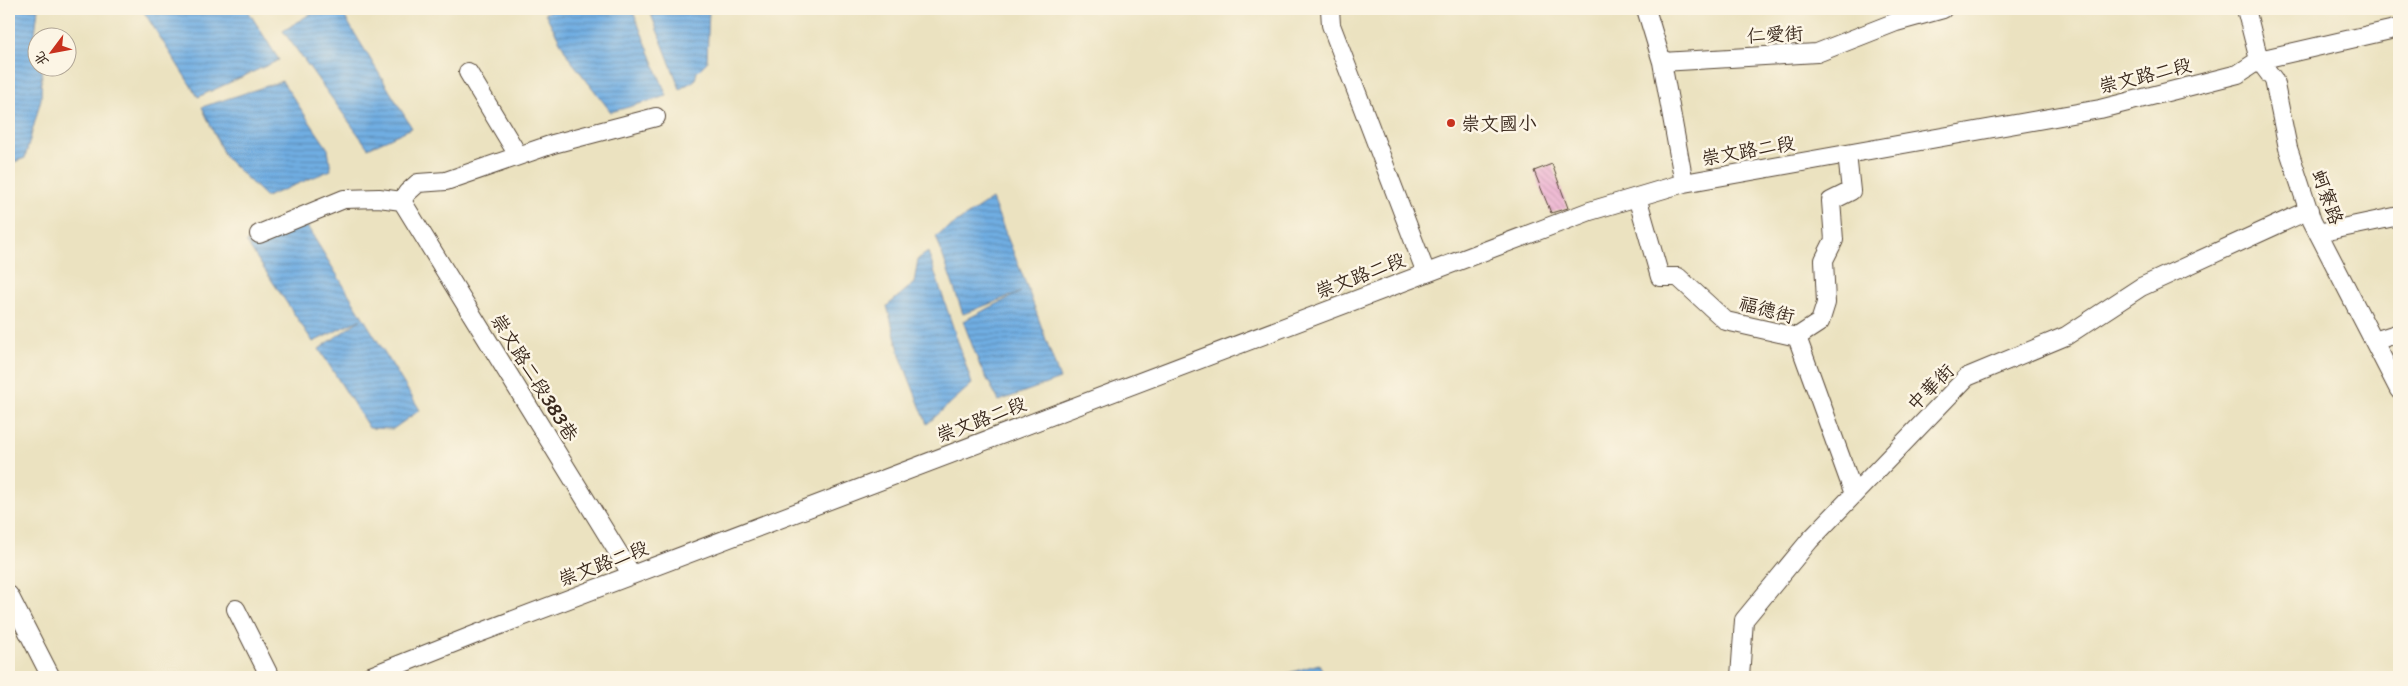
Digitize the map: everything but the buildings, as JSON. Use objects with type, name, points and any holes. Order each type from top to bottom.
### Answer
[{"type":"street","points":[[1330,9],[1331,25],[1426,273]]},
{"type":"street","points":[[1646,9],[1662,62],[1684,183]]},
{"type":"street","name":"仁愛街","points":[[1662,62],[1817,53],[1896,22],[1943,9]]},
{"type":"street","name":"蚵寮路","points":[[2246,9],[2259,60],[2274,80],[2288,148],[2318,233],[2399,390]]},
{"type":"street","name":"崇文路二段","points":[[368,677],[1590,211],[1684,183],[2100,109],[2238,74],[2259,60],[2399,28]]},
{"type":"street","points":[[468,72],[518,155]]},
{"type":"street","points":[[259,234],[344,199],[378,198],[402,201],[407,193],[418,183],[446,181],[518,155],[656,118]]},
{"type":"street","points":[[1797,337],[1820,322],[1826,303],[1824,260],[1834,240],[1831,201],[1852,191],[1847,154]]},
{"type":"street","name":"福德街","points":[[1637,197],[1660,277],[1678,277],[1726,321],[1797,337],[1854,494]]},
{"type":"street","name":"崇文路二段383巷","points":[[402,201],[632,575]]},
{"type":"street","name":"中華街","points":[[1740,677],[1744,620],[1810,540],[1967,377],[2066,336],[2142,287],[2309,210]]},
{"type":"street","points":[[2318,233],[2399,216]]},
{"type":"street","points":[[2374,341],[2399,333]]},
{"type":"street","points":[[9,595],[51,677]]},
{"type":"street","points":[[236,609],[270,677]]},
{"type":"water","points":[[9,9],[38,9],[36,28],[28,28],[28,78],[42,78],[41,99],[25,158],[9,164]]},
{"type":"water","points":[[142,9],[247,9],[279,60],[198,97]]},
{"type":"water","points":[[318,9],[340,9],[412,128],[368,148],[283,31]]},
{"type":"water","points":[[555,9],[632,9],[667,96],[611,112],[569,58],[545,13]]},
{"type":"water","points":[[649,9],[709,9],[707,62],[697,72],[695,80],[680,89]]},
{"type":"water","points":[[282,81],[328,149],[331,170],[266,197],[225,157],[202,107]]},
{"type":"water","points":[[992,199],[1028,289],[1060,379],[999,401],[980,366],[963,321],[1021,292],[963,314],[936,236]]},
{"type":"water","points":[[307,226],[420,410],[393,429],[369,428],[319,349],[361,319],[313,342],[246,242]]},
{"type":"water","points":[[928,252],[972,384],[927,424],[901,358],[887,306],[914,283],[918,259]]},
{"type":"water","points":[[1319,664],[1326,677],[1275,677]]},
{"type":"place","name":"崇文國小","points":[[1451,123]]}]
